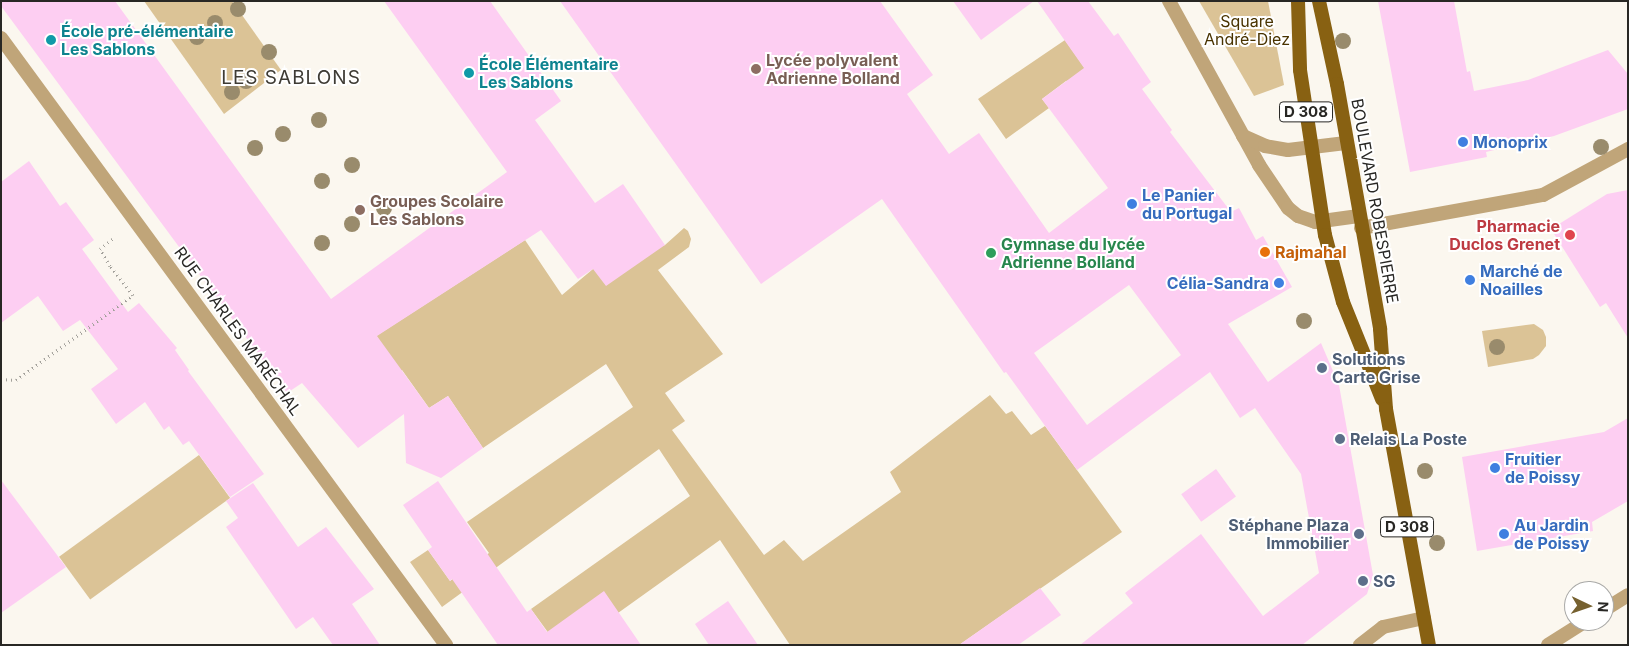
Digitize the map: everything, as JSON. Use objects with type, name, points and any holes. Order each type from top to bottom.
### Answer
[{"type":"main road","name":"BOULEVARD ROBESPIERRE","points":[[1298,1],[1300,70],[1322,222],[1343,302],[1386,409]]},
{"type":"main road","name":"BOULEVARD ROBESPIERRE","points":[[1319,1],[1330,46],[1382,346],[1386,409],[1429,645]]},
{"type":"street","points":[[1169,1],[1259,165],[1288,208],[1298,216],[1315,222],[1360,222],[1543,195],[1628,149]]},
{"type":"street","name":"RUE CHARLES MARÉCHAL","points":[[1,38],[446,645]]},
{"type":"street","points":[[1243,136],[1265,146],[1282,149],[1346,144]]},
{"type":"street","points":[[1614,604],[1628,595]]},
{"type":"street","points":[[1360,645],[1383,628],[1424,618]]},
{"type":"street","points":[[1548,645],[1570,631]]},
{"type":"path","points":[[1,379],[16,380],[133,295],[110,266],[100,249],[120,233]]},
{"type":"green space","points":[[144,1],[232,1],[281,70],[224,114]]},
{"type":"green space","name":"Square André-Diez","points":[[1199,1],[1268,1],[1284,85],[1254,96]]},
{"type":"green space","points":[[1065,40],[1091,77],[1066,81],[1042,99],[1049,108],[1006,139],[978,99]]},
{"type":"green space","points":[[684,228],[688,231],[691,239],[689,247],[658,270],[723,354],[665,393],[685,421],[672,430],[764,555],[784,540],[803,561],[901,492],[890,472],[990,395],[1006,414],[1012,411],[1031,435],[1045,426],[1122,532],[959,645],[790,645],[720,540],[618,613],[555,642],[531,609],[690,496],[659,449],[442,607],[410,562],[428,550],[450,581],[489,553],[467,522],[633,407],[606,364],[483,448],[448,396],[429,408],[402,370],[390,378],[342,358],[525,240],[562,295],[593,269],[665,245]]},
{"type":"green space","points":[[1534,324],[1543,330],[1546,337],[1546,346],[1539,355],[1533,359],[1488,367],[1482,331]]},
{"type":"green space","points":[[199,455],[230,498],[90,600],[59,557]]},
{"type":"building","points":[[1,1],[115,1],[331,299],[507,172],[384,1],[490,1],[561,101],[535,120],[595,203],[623,184],[665,245],[606,286],[593,269],[578,279],[541,230],[377,336],[429,408],[448,396],[483,448],[441,478],[406,463],[404,414],[358,448],[302,383],[287,393],[1,6]]},
{"type":"building","points":[[560,1],[880,1],[933,75],[907,94],[949,154],[979,133],[1049,233],[1108,188],[1042,99],[1084,68],[1037,1],[1088,1],[1114,36],[1118,33],[1151,82],[1142,89],[1172,130],[1170,132],[1231,212],[1239,208],[1256,240],[1263,236],[1292,287],[1228,324],[1268,382],[1321,343],[1339,385],[1373,575],[1367,594],[1302,645],[1080,645],[1133,603],[1125,593],[1201,534],[1263,616],[1319,573],[1301,474],[1255,408],[1240,418],[1210,372],[1077,470],[1006,372],[1004,373],[882,199],[761,284]],"holes":[[[1129,285],[1181,355],[1087,425],[1034,353]]]},
{"type":"building","points":[[953,1],[1034,1],[981,40]]},
{"type":"building","points":[[1378,1],[1454,1],[1467,72],[1470,71],[1474,91],[1528,80],[1608,50],[1628,74],[1628,109],[1554,136],[1486,152],[1487,157],[1410,172]]},
{"type":"building","points":[[29,161],[60,206],[66,202],[94,240],[82,249],[128,312],[139,303],[177,348],[175,350],[188,371],[264,474],[230,497],[189,441],[183,445],[169,426],[164,430],[145,402],[116,424],[91,389],[118,369],[80,320],[63,331],[38,296],[1,323],[1,182]]},
{"type":"building","points":[[1628,190],[1628,338],[1606,303],[1600,307],[1551,229],[1607,194]]},
{"type":"building","points":[[1628,418],[1628,501],[1592,522],[1593,531],[1477,551],[1462,457],[1604,432]]},
{"type":"building","points":[[1216,469],[1236,497],[1201,522],[1181,494]]},
{"type":"building","points":[[1,480],[66,567],[1,613]]},
{"type":"building","points":[[438,481],[527,612],[531,609],[547,632],[604,591],[641,645],[498,645],[452,579],[450,581],[428,550],[432,547],[403,505]]},
{"type":"building","points":[[253,483],[298,547],[326,527],[374,589],[352,604],[380,645],[333,645],[313,617],[296,629],[226,527],[238,518],[226,501]]},
{"type":"building","points":[[1040,588],[1061,615],[1018,645],[959,645]]},
{"type":"building","points":[[728,601],[758,645],[709,645],[695,624]]},
{"type":"place","name":"École pré-élémentaire Les Sablons","points":[[51,40]]},
{"type":"place","name":"Lycée polyvalent Adrienne Bolland","points":[[756,69]]},
{"type":"place","name":"École Élémentaire Les Sablons","points":[[469,73]]},
{"type":"place","name":"Monoprix","points":[[1463,142]]},
{"type":"place","name":"Le Panier du Portugal","points":[[1132,204]]},
{"type":"place","name":"Groupes Scolaire Les Sablons","points":[[360,210]]},
{"type":"place","name":"Pharmacie Duclos Grenet","points":[[1570,235]]},
{"type":"place","name":"Rajmahal","points":[[1265,252]]},
{"type":"place","name":"Gymnase du lycée Adrienne Bolland","points":[[991,253]]},
{"type":"place","name":"Marché de Noailles","points":[[1470,280]]},
{"type":"place","name":"Célia-Sandra","points":[[1279,283]]},
{"type":"place","name":"Solutions Carte Grise","points":[[1322,368]]},
{"type":"place","name":"Relais La Poste","points":[[1340,439]]},
{"type":"place","name":"Fruitier de Poissy","points":[[1495,468]]},
{"type":"place","name":"Stéphane Plaza Immobilier","points":[[1359,534]]},
{"type":"place","name":"Au Jardin de Poissy","points":[[1504,534]]},
{"type":"place","name":"SG","points":[[1363,581]]},
{"type":"district","name":"LES SABLONS","points":[[291,78]]}]
